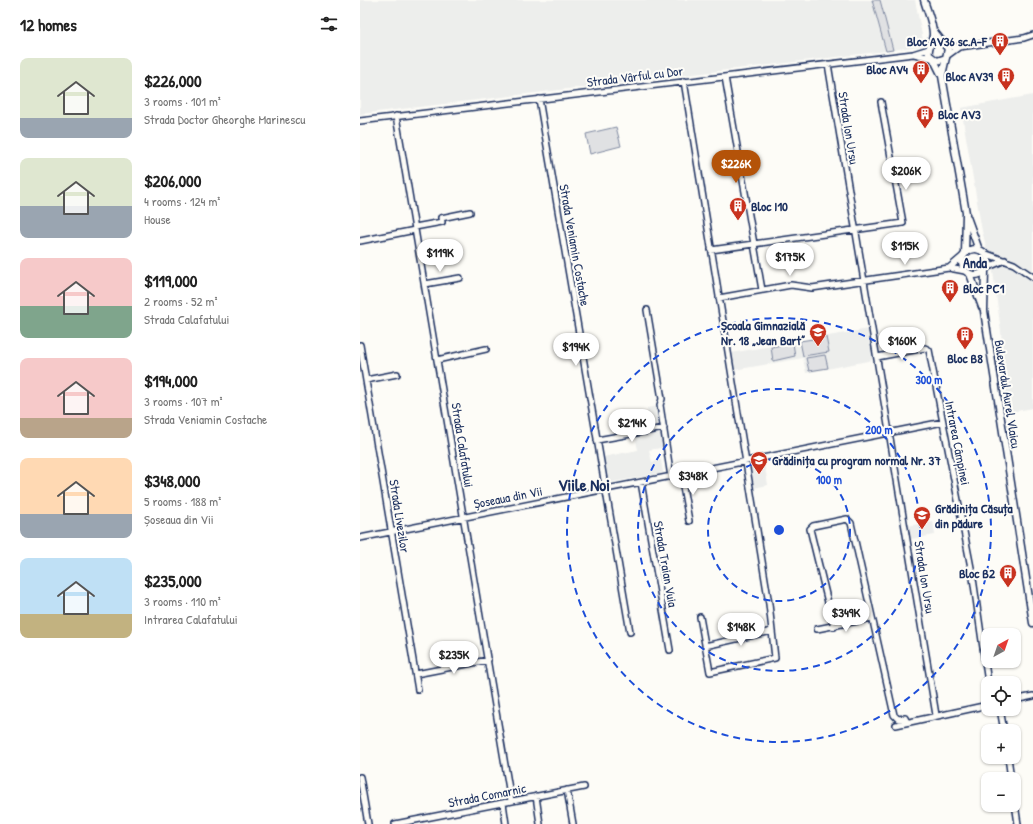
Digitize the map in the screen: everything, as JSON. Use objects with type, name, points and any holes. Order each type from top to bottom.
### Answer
[{"type":"main road","points":[[924,0],[933,30],[945,44],[947,57],[942,76]]},
{"type":"main road","points":[[933,30],[929,48],[932,59],[942,76],[966,212],[981,252],[988,261],[986,269],[978,275],[968,273],[962,265],[964,255],[966,212]]},
{"type":"main road","points":[[929,48],[935,42],[945,44]]},
{"type":"main road","points":[[932,59],[940,61],[947,57]]},
{"type":"main road","points":[[964,255],[974,250],[981,252]]},
{"type":"main road","name":"Bulevardul Aurel Vlaicu","points":[[986,269],[984,311],[1033,624]]},
{"type":"main road","name":"Bulevardul Aurel Vlaicu","points":[[968,273],[984,311]]},
{"type":"street","points":[[945,44],[959,47],[1024,38],[1033,35]]},
{"type":"street","points":[[947,57],[959,47]]},
{"type":"street","name":"Strada Vârful cu Dor","points":[[360,121],[913,54],[929,48]]},
{"type":"street","name":"Strada Vârful cu Dor","points":[[913,54],[932,59]]},
{"type":"street","name":"Strada Ion Ursu","points":[[828,64],[936,716]]},
{"type":"street","points":[[725,76],[762,290]]},
{"type":"street","points":[[684,82],[746,461],[775,658],[710,672],[700,617]]},
{"type":"street","name":"Strada Veniamin Costache","points":[[539,99],[630,632]]},
{"type":"street","points":[[711,250],[856,231],[903,223],[881,102]]},
{"type":"street","name":"Strada Calafatului","points":[[396,116],[511,801]]},
{"type":"street","points":[[360,241],[442,222],[441,218],[470,212]]},
{"type":"street","points":[[981,252],[1014,264],[1033,278]]},
{"type":"street","points":[[949,268],[964,255]]},
{"type":"street","points":[[986,269],[1005,260]]},
{"type":"street","points":[[719,298],[791,285],[812,288],[949,268],[968,273]]},
{"type":"street","points":[[424,284],[460,278]]},
{"type":"street","points":[[646,310],[662,399],[660,405],[670,477]]},
{"type":"street","name":"Strada Livezilor","points":[[360,345],[364,378],[418,690]]},
{"type":"street","name":"Intrarea Câmpinei","points":[[877,357],[925,348],[929,350],[973,578],[987,676]]},
{"type":"street","points":[[437,360],[486,349]]},
{"type":"street","points":[[364,378],[397,374]]},
{"type":"street","name":"Șoseaua din Vii","points":[[360,538],[943,422]]},
{"type":"street","points":[[597,440],[664,428]]},
{"type":"street","points":[[681,475],[689,521]]},
{"type":"street","name":"Strada Traian Vuia","points":[[641,482],[670,650]]},
{"type":"street","points":[[834,627],[810,529],[813,526],[847,520],[850,523],[894,715],[898,719],[905,718],[908,722]]},
{"type":"street","points":[[817,629],[834,627],[872,618]]},
{"type":"street","points":[[705,646],[772,631]]},
{"type":"street","points":[[416,674],[488,660]]},
{"type":"street","points":[[1021,699],[1033,696]]},
{"type":"street","points":[[896,725],[981,706]]},
{"type":"street","points":[[360,777],[361,791],[368,824]]},
{"type":"street","name":"Strada Comarnic","points":[[395,824],[413,823],[511,801],[584,787]]},
{"type":"street","points":[[568,790],[573,824]]},
{"type":"street","points":[[536,796],[540,824]]},
{"type":"street","points":[[502,803],[506,824]]},
{"type":"street","points":[[1016,812],[1018,824]]},
{"type":"shaded area","points":[[360,0],[872,0],[886,51],[360,114]]},
{"type":"shaded area","points":[[872,0],[880,0],[893,50],[886,51]]},
{"type":"shaded area","points":[[880,0],[915,0],[924,45],[893,50]]},
{"type":"shaded area","points":[[1033,95],[1033,408],[1006,413],[1001,331],[993,272],[982,231],[961,108]]},
{"type":"shaded area","points":[[616,127],[621,146],[590,154],[586,134]]},
{"type":"shaded area","name":"Școala Gimnazială Nr. 18 „Jean Bart”","points":[[868,329],[873,360],[806,373],[803,358],[734,370],[731,353]]},
{"type":"shaded area","points":[[826,337],[829,352],[803,356],[800,341]]},
{"type":"shaded area","points":[[793,343],[795,356],[773,361],[771,347]]},
{"type":"shaded area","points":[[825,355],[828,368],[809,371],[806,358]]},
{"type":"shaded area","points":[[658,406],[666,447],[649,450],[652,462],[661,460],[663,473],[608,483],[603,457],[638,450],[635,436],[652,433],[647,408]]},
{"type":"shaded area","name":"Grădinița cu program normal Nr. 37","points":[[764,462],[768,485],[754,488],[750,464]]},
{"type":"shaded area","name":"Grădinița Căsuța din pădure","points":[[933,521],[935,535],[911,539],[908,526]]},
{"type":"place","name":"Bloc AV36 sc.A-F","points":[[1000,56]]},
{"type":"place","name":"Bloc AV4","points":[[921,84]]},
{"type":"place","name":"Bloc AV39","points":[[1006,91]]},
{"type":"place","name":"Bloc AV3","points":[[925,129]]},
{"type":"place","name":"Bloc I10","points":[[738,221]]},
{"type":"place","name":"Bloc PC1","points":[[950,303]]},
{"type":"place","name":"Școala Gimnazială Nr. 18 „Jean Bart”","points":[[818,347]]},
{"type":"place","name":"Bloc B8","points":[[965,350]]},
{"type":"place","name":"Grădinița cu program normal Nr. 37","points":[[759,475]]},
{"type":"place","name":"Grădinița Căsuța din pădure","points":[[922,530]]},
{"type":"place","name":"Bloc B2","points":[[1008,588]]},
{"type":"district","name":"Anda","points":[[975,262]]},
{"type":"district","name":"Viile Noi","points":[[584,484]]}]
